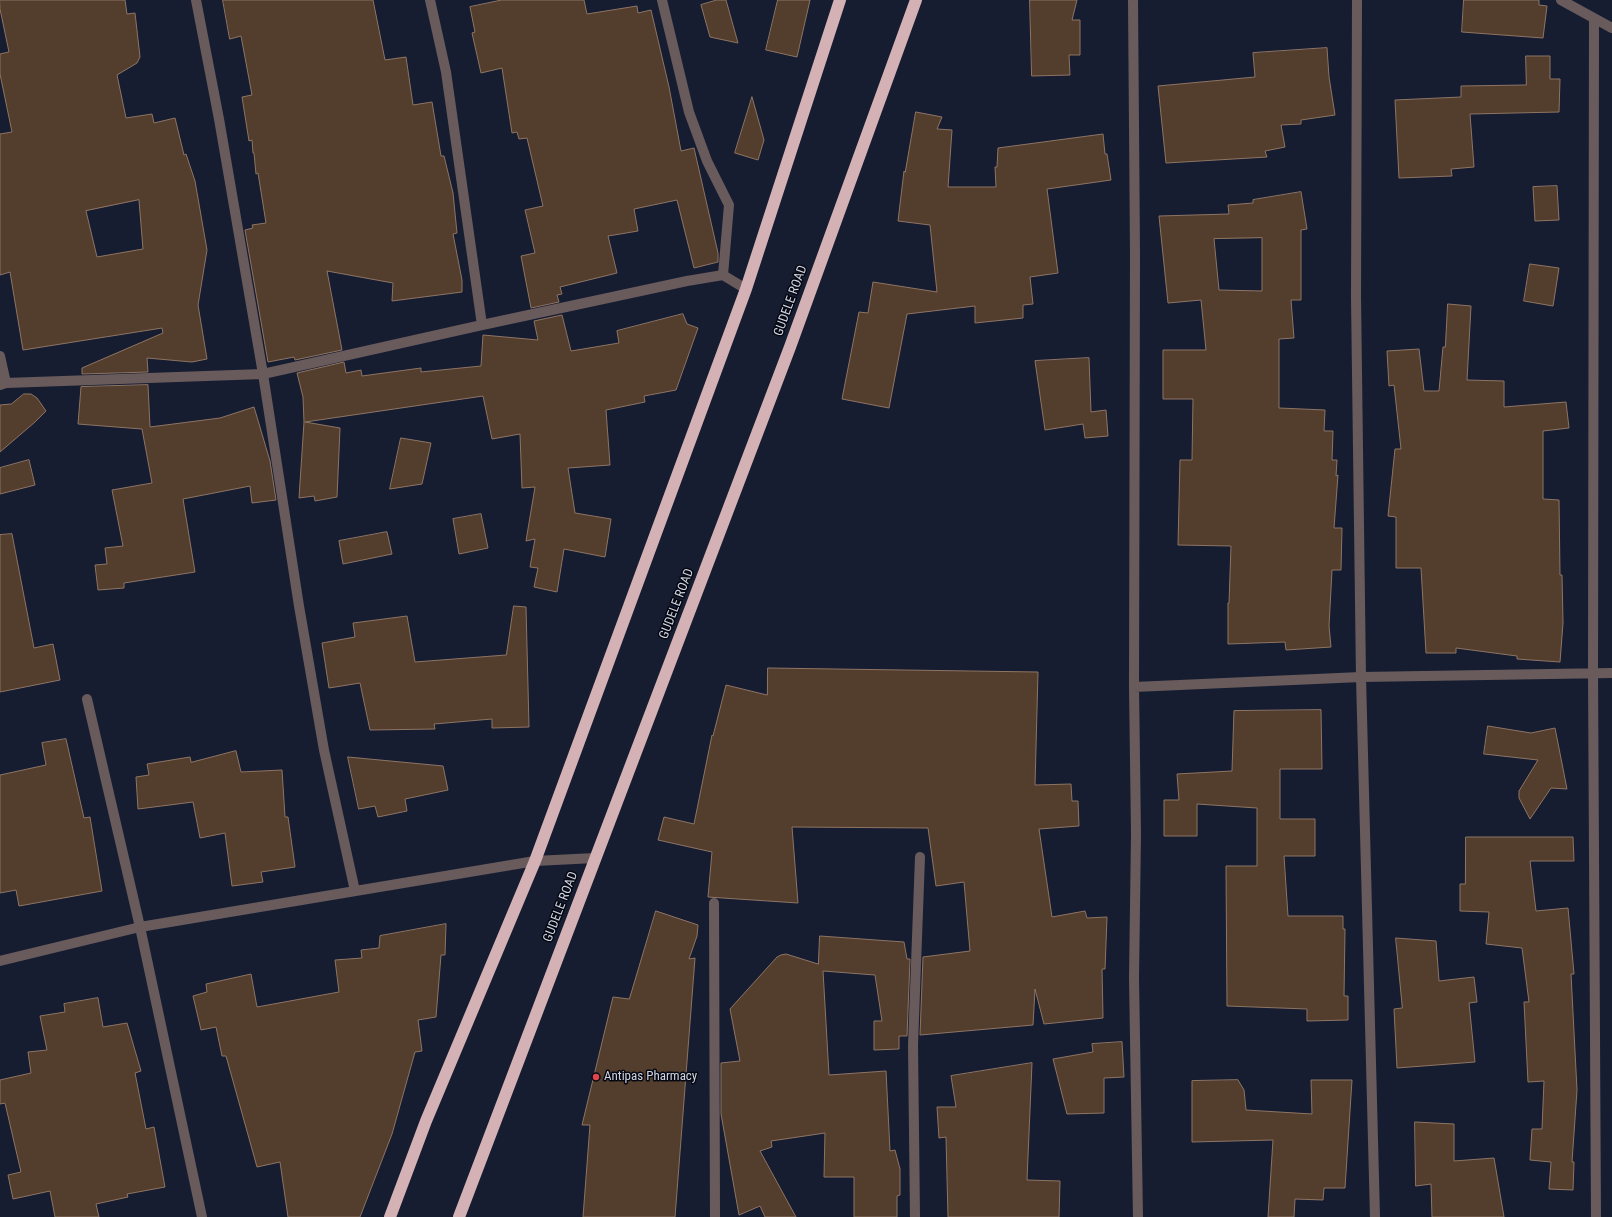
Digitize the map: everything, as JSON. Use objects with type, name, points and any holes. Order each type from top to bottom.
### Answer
[{"type":"highway","points":[[390,1217],[426,1121],[535,860],[746,289],[840,0]]},
{"type":"highway","name":"GUDELE ROAD","points":[[459,1217],[784,362],[916,0]]},
{"type":"street","points":[[196,0],[219,119],[263,374],[299,606],[324,750],[355,891]]},
{"type":"street","points":[[430,0],[446,72],[482,325]]},
{"type":"street","points":[[662,0],[689,112],[707,161],[729,205],[723,275]]},
{"type":"street","points":[[1133,0],[1135,254],[1134,687],[1136,834],[1134,978],[1138,1217]]},
{"type":"street","points":[[1357,0],[1356,297],[1361,677],[1375,1217]]},
{"type":"street","points":[[1561,0],[1612,28]]},
{"type":"street","points":[[1594,19],[1593,673],[1596,1217]]},
{"type":"street","points":[[0,356],[3,384],[263,374],[687,281],[723,275],[746,289]]},
{"type":"street","points":[[1134,687],[1361,677],[1612,673]]},
{"type":"street","points":[[87,699],[140,927],[202,1217]]},
{"type":"street","points":[[915,1217],[913,1045],[920,857]]},
{"type":"street","points":[[0,961],[140,927],[535,860],[595,858]]},
{"type":"street","points":[[714,903],[715,1217]]},
{"type":"building","points":[[0,0],[125,0],[127,14],[135,13],[140,57],[137,63],[117,75],[126,118],[152,114],[154,123],[175,118],[184,155],[186,154],[195,181],[207,250],[198,305],[207,359],[192,362],[147,358],[148,372],[82,374],[82,368],[163,333],[162,328],[23,350],[10,272],[0,275],[0,134],[12,132],[0,74],[0,54],[9,52],[0,9]],"holes":[[[139,200],[143,249],[97,257],[86,211]]]},
{"type":"building","points":[[223,0],[373,0],[385,60],[406,57],[413,105],[432,102],[441,156],[444,156],[453,193],[457,233],[453,234],[462,280],[462,292],[392,301],[393,283],[327,271],[342,350],[295,360],[294,357],[268,362],[245,230],[253,228],[252,225],[266,223],[258,173],[256,174],[252,140],[249,141],[242,97],[252,95],[241,36],[230,39]]},
{"type":"building","points":[[502,0],[584,0],[587,14],[637,6],[638,13],[651,10],[669,87],[681,151],[694,148],[718,253],[718,262],[694,268],[677,200],[634,209],[638,231],[608,236],[617,273],[560,287],[562,294],[557,295],[559,302],[531,308],[521,256],[535,253],[525,210],[543,206],[527,138],[519,139],[517,132],[512,133],[502,68],[481,73],[472,33],[475,32],[470,7]]},
{"type":"building","points":[[717,0],[726,0],[738,43],[710,37],[701,5]]},
{"type":"building","points":[[778,0],[810,0],[797,57],[766,50]]},
{"type":"building","points":[[1030,0],[1077,0],[1072,20],[1080,20],[1080,55],[1069,55],[1070,75],[1032,76]]},
{"type":"building","points":[[1464,0],[1539,0],[1539,5],[1547,6],[1543,38],[1462,32]]},
{"type":"building","points":[[1327,48],[1329,77],[1335,115],[1301,120],[1301,124],[1281,125],[1285,147],[1265,151],[1267,157],[1166,163],[1158,86],[1255,77],[1253,53]]},
{"type":"building","points":[[1526,56],[1550,56],[1550,79],[1560,79],[1559,112],[1470,114],[1474,167],[1451,169],[1452,176],[1399,178],[1395,100],[1461,97],[1461,86],[1526,85]]},
{"type":"building","points":[[752,97],[764,140],[758,160],[735,153]]},
{"type":"building","points":[[916,112],[942,117],[937,129],[952,130],[948,187],[996,187],[995,167],[997,167],[998,148],[1103,134],[1105,154],[1107,154],[1111,180],[1047,189],[1058,273],[1030,277],[1033,304],[1023,305],[1023,318],[975,323],[975,306],[907,314],[889,408],[842,399],[859,312],[868,313],[873,282],[937,292],[930,225],[898,221],[904,171],[905,172]]},
{"type":"building","points":[[1557,186],[1559,220],[1535,221],[1533,187]]},
{"type":"building","points":[[1301,192],[1307,229],[1301,230],[1301,300],[1291,300],[1294,338],[1279,339],[1279,408],[1325,410],[1324,431],[1333,431],[1332,460],[1337,460],[1336,476],[1338,475],[1334,528],[1342,528],[1341,570],[1332,570],[1329,626],[1331,647],[1286,650],[1285,642],[1228,644],[1228,603],[1231,546],[1178,545],[1180,460],[1192,460],[1193,399],[1163,399],[1163,350],[1206,350],[1201,300],[1168,303],[1159,216],[1229,214],[1228,205],[1253,203],[1253,200]],"holes":[[[1262,238],[1262,291],[1219,290],[1214,239]]]},
{"type":"building","points":[[1530,264],[1559,268],[1553,306],[1524,301]]},
{"type":"building","points":[[1448,304],[1471,306],[1467,380],[1504,381],[1504,407],[1566,402],[1569,428],[1543,431],[1543,499],[1559,500],[1560,575],[1562,575],[1563,623],[1560,662],[1517,659],[1517,656],[1456,648],[1456,653],[1426,653],[1421,568],[1396,568],[1396,517],[1388,516],[1395,449],[1401,449],[1394,385],[1389,386],[1387,351],[1419,349],[1424,391],[1439,391],[1443,347],[1445,347]]},
{"type":"building","points":[[683,314],[687,324],[698,328],[676,390],[644,396],[645,402],[606,410],[610,465],[568,468],[575,513],[611,519],[605,557],[564,549],[557,592],[534,587],[538,568],[530,567],[535,539],[526,541],[535,487],[522,488],[520,434],[492,439],[483,396],[305,422],[340,428],[337,497],[315,501],[314,496],[299,498],[304,422],[303,397],[297,373],[344,362],[346,373],[361,370],[362,376],[421,368],[421,372],[481,366],[483,335],[538,340],[534,321],[562,315],[571,351],[619,343],[617,331]]},
{"type":"building","points":[[1089,358],[1091,412],[1106,410],[1108,436],[1085,438],[1083,424],[1045,430],[1035,361]]},
{"type":"building","points":[[148,385],[150,427],[220,418],[254,407],[270,461],[276,500],[252,503],[250,486],[183,499],[195,572],[124,583],[124,588],[98,590],[95,565],[107,564],[105,548],[123,546],[112,490],[152,483],[142,429],[78,424],[81,387]]},
{"type":"building","points":[[24,394],[31,394],[37,398],[46,411],[0,452],[0,405],[11,404]]},
{"type":"building","points":[[401,438],[431,443],[422,484],[390,489]]},
{"type":"building","points":[[29,460],[35,485],[0,494],[0,468]]},
{"type":"building","points":[[481,514],[488,548],[459,554],[453,519]]},
{"type":"building","points":[[387,532],[392,554],[343,564],[339,541]]},
{"type":"building","points":[[12,534],[34,648],[53,644],[60,680],[0,692],[0,535]]},
{"type":"building","points":[[514,606],[526,607],[529,727],[492,728],[492,719],[434,724],[435,729],[370,730],[360,683],[329,688],[322,643],[355,637],[353,623],[407,616],[415,662],[506,655]]},
{"type":"building","points":[[768,668],[1038,672],[1035,785],[1071,784],[1072,801],[1078,801],[1079,826],[1039,829],[1052,917],[1085,911],[1087,918],[1107,917],[1105,969],[1102,969],[1103,1018],[1044,1024],[1035,989],[1033,1025],[920,1035],[923,957],[970,951],[964,882],[936,886],[928,828],[792,827],[798,903],[708,897],[712,852],[658,840],[664,817],[694,824],[712,735],[713,736],[726,685],[767,695]]},
{"type":"building","points":[[1321,710],[1322,769],[1280,769],[1280,819],[1315,819],[1315,856],[1284,856],[1288,916],[1343,916],[1343,929],[1345,929],[1344,996],[1348,996],[1348,1020],[1307,1021],[1307,1009],[1227,1006],[1226,866],[1257,866],[1257,808],[1197,804],[1197,836],[1164,836],[1164,800],[1179,800],[1177,774],[1232,771],[1234,711]]},
{"type":"building","points":[[1488,726],[1531,733],[1555,728],[1567,789],[1551,788],[1530,819],[1519,798],[1519,791],[1538,760],[1484,754]]},
{"type":"building","points":[[66,739],[84,818],[90,817],[102,891],[19,906],[16,890],[0,893],[0,775],[46,765],[42,743]]},
{"type":"building","points":[[236,751],[241,772],[282,770],[285,817],[288,817],[295,867],[261,872],[263,882],[232,886],[225,833],[200,838],[193,802],[138,809],[136,777],[149,775],[147,764],[190,757],[191,762]]},
{"type":"building","points":[[348,757],[443,766],[448,790],[405,799],[407,811],[378,817],[375,806],[359,809]]},
{"type":"building","points":[[1466,837],[1573,837],[1574,861],[1530,861],[1536,911],[1568,908],[1574,974],[1571,974],[1577,1090],[1572,1162],[1574,1162],[1573,1190],[1549,1189],[1551,1162],[1530,1160],[1532,1129],[1542,1129],[1544,1081],[1528,1082],[1524,1002],[1529,1002],[1522,948],[1486,944],[1489,912],[1460,911],[1460,884],[1465,884]]},
{"type":"building","points":[[656,911],[698,925],[697,936],[689,959],[695,958],[675,1217],[583,1217],[590,1125],[582,1125],[613,997],[629,999]]},
{"type":"building","points":[[446,924],[445,955],[441,955],[436,1017],[418,1020],[422,1051],[415,1052],[392,1134],[360,1217],[288,1217],[280,1162],[257,1167],[226,1056],[222,1056],[216,1027],[201,1030],[193,996],[207,992],[206,984],[251,974],[257,1007],[339,992],[335,960],[362,958],[361,950],[379,948],[380,936]]},
{"type":"building","points":[[820,936],[904,942],[907,959],[910,959],[907,1036],[899,1036],[899,1049],[874,1050],[874,1021],[882,1021],[875,975],[823,971],[829,1075],[886,1071],[890,1151],[895,1150],[900,1169],[900,1195],[897,1196],[897,1217],[854,1217],[854,1177],[824,1177],[825,1133],[771,1141],[772,1147],[760,1151],[796,1217],[765,1217],[760,1206],[739,1215],[721,1114],[721,1063],[740,1061],[730,1009],[777,957],[786,954],[818,964]]},
{"type":"building","points":[[1396,938],[1436,941],[1439,981],[1474,977],[1477,1002],[1469,1003],[1475,1062],[1397,1068],[1394,1009],[1402,1008]]},
{"type":"building","points":[[98,998],[103,1027],[127,1023],[141,1071],[135,1073],[146,1129],[154,1127],[165,1187],[127,1194],[128,1197],[96,1204],[99,1217],[55,1217],[50,1191],[13,1199],[8,1175],[21,1172],[5,1103],[0,1104],[0,1080],[31,1073],[28,1052],[47,1050],[40,1016],[65,1012],[64,1004]]},
{"type":"building","points":[[1122,1042],[1124,1077],[1104,1078],[1104,1113],[1067,1114],[1053,1059],[1093,1052],[1092,1044]]},
{"type":"building","points":[[1032,1063],[1027,1180],[1060,1181],[1059,1217],[948,1217],[946,1137],[939,1138],[937,1107],[956,1107],[951,1076]]},
{"type":"building","points":[[1238,1080],[1244,1090],[1246,1110],[1312,1114],[1311,1080],[1352,1080],[1345,1188],[1324,1188],[1323,1200],[1295,1199],[1294,1217],[1268,1217],[1273,1140],[1192,1142],[1192,1081]]},
{"type":"building","points":[[1415,1122],[1454,1124],[1454,1161],[1494,1158],[1504,1217],[1432,1217],[1431,1184],[1416,1186]]},
{"type":"place","name":"Antipas Pharmacy","points":[[596,1077]]}]
